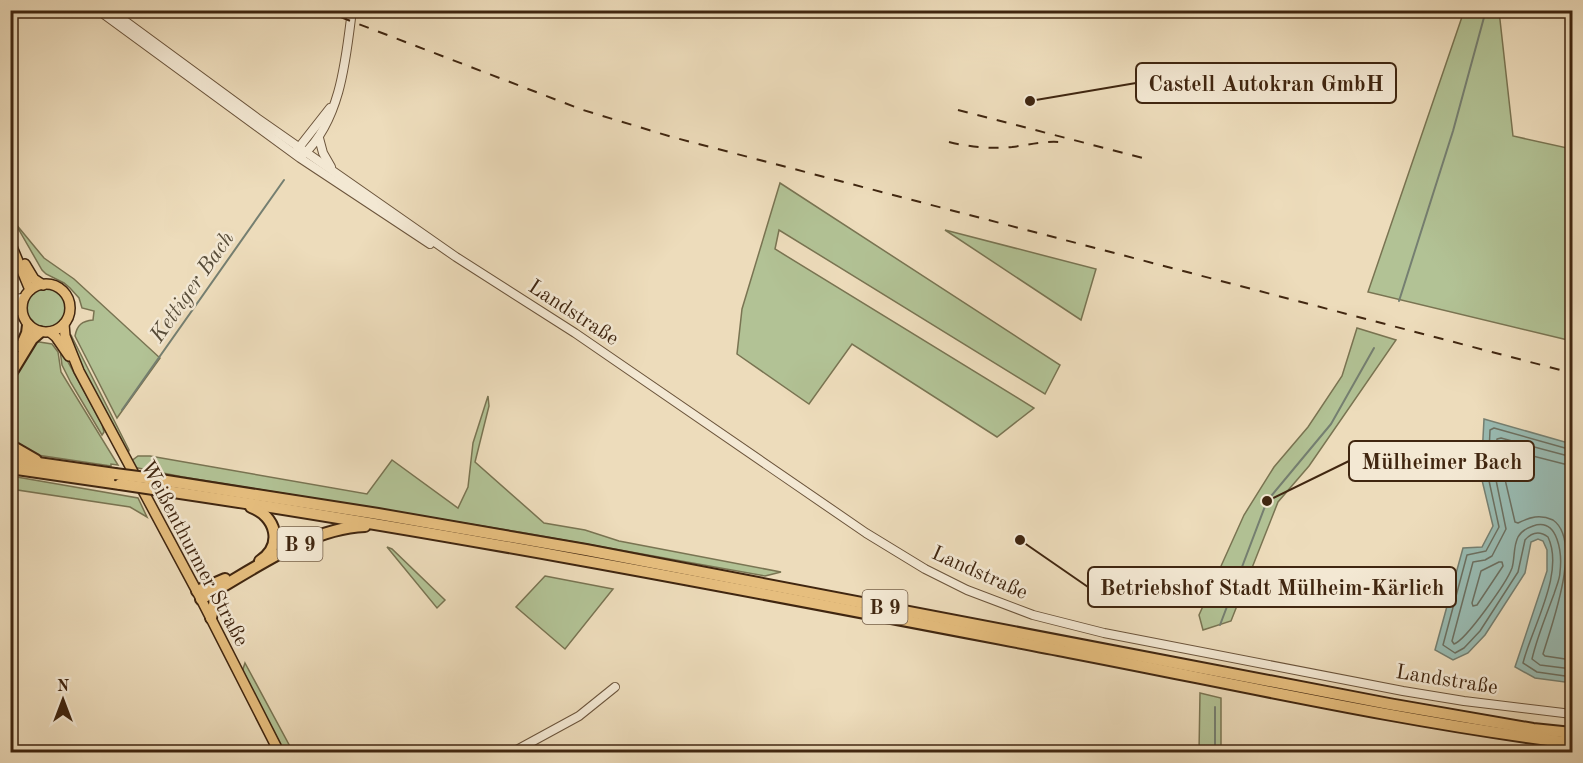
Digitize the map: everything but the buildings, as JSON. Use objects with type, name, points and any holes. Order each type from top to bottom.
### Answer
[{"type":"highway","points":[[10,365],[27,333],[28,324]]},
{"type":"highway","points":[[10,375],[32,339],[45,332]]},
{"type":"highway","points":[[10,446],[48,464]]},
{"type":"highway","name":"B 9","points":[[10,459],[48,464],[160,490],[481,542],[1388,714],[1532,738],[1569,748]]},
{"type":"highway","name":"B 9","points":[[10,468],[118,479],[154,479],[378,514],[586,550],[1389,704],[1533,729],[1571,731]]},
{"type":"highway","name":"B 9","points":[[199,595],[266,557],[273,548],[274,532],[266,515],[257,509],[234,501]]},
{"type":"highway","name":"B 9","points":[[199,595],[219,589],[303,542],[323,534],[351,527],[389,526]]},
{"type":"highway","points":[[211,618],[219,589]]},
{"type":"main road","points":[[13,246],[33,277],[43,285],[57,287],[67,297],[69,310],[64,324],[45,332],[28,324],[22,312],[27,294],[13,246]]},
{"type":"main road","points":[[27,294],[43,285]]},
{"type":"main road","name":"Weißenthurmer Straße","points":[[64,324],[65,336],[79,371]]},
{"type":"main road","name":"Weißenthurmer Straße","points":[[45,332],[56,336],[79,371],[199,595],[279,753]]},
{"type":"street","points":[[98,10],[405,228],[456,257]]},
{"type":"street","points":[[110,10],[300,153],[334,171],[456,257]]},
{"type":"street","points":[[300,153],[319,138],[329,119],[344,69],[352,10]]},
{"type":"street","points":[[300,153],[333,105]]},
{"type":"street","points":[[319,138],[323,153],[334,171]]},
{"type":"street","name":"Landstraße","points":[[456,257],[575,333],[866,533],[925,568],[978,595],[1069,625],[1200,653],[1403,691],[1572,714]]},
{"type":"street","points":[[10,299],[27,294]]},
{"type":"street","points":[[10,306],[22,312]]},
{"type":"street","points":[[513,753],[579,716],[615,687]]},
{"type":"street","points":[[1571,731],[1572,714]]},
{"type":"green space","points":[[1464,11],[1499,11],[1513,136],[1572,149],[1572,341],[1368,292]]},
{"type":"green space","points":[[780,183],[1060,365],[1045,394],[779,230],[775,249],[1034,408],[997,437],[852,344],[809,404],[737,354],[742,309]]},
{"type":"green space","points":[[15,223],[44,258],[74,279],[160,358],[117,418],[75,336],[81,324],[93,320],[94,311],[82,308],[79,298],[70,288],[42,270]]},
{"type":"green space","points":[[945,230],[1096,269],[1081,320]]},
{"type":"green space","points":[[46,287],[61,293],[67,308],[61,323],[46,329],[31,323],[25,308],[31,293]]},
{"type":"green space","points":[[1357,328],[1396,340],[1309,466],[1278,502],[1231,621],[1203,630],[1199,615],[1244,515],[1274,467],[1308,427],[1342,376]]},
{"type":"green space","points":[[71,335],[129,450],[128,454],[95,395],[67,336]]},
{"type":"green space","points":[[33,341],[52,344],[58,352],[61,372],[118,465],[111,464],[111,466],[37,455],[11,442],[11,380]]},
{"type":"green space","points":[[57,342],[102,424],[104,432],[102,435],[62,365],[60,350],[54,343]]},
{"type":"green space","points":[[488,396],[489,406],[475,462],[544,523],[585,530],[619,541],[781,572],[765,576],[519,532],[183,477],[133,467],[130,462],[138,456],[150,456],[367,494],[392,460],[458,508],[468,487],[473,443]]},
{"type":"green space","points":[[11,476],[138,498],[147,517],[130,507],[11,489]]},
{"type":"green space","points":[[387,547],[392,549],[445,600],[437,608]]},
{"type":"green space","points":[[545,576],[613,589],[565,649],[516,607]]},
{"type":"green space","points":[[245,663],[293,752],[284,752],[242,672]]},
{"type":"green space","points":[[1200,693],[1221,698],[1221,752],[1199,752]]},
{"type":"water","points":[[1484,419],[1572,444],[1572,683],[1535,678],[1515,667],[1547,571],[1547,550],[1543,541],[1538,539],[1531,542],[1525,573],[1485,635],[1468,653],[1453,660],[1435,650],[1463,548],[1482,547],[1493,526],[1481,476]]},
{"type":"waterway","points":[[1399,301],[1453,131],[1486,10]]},
{"type":"waterway","name":"Kettiger Bach","points":[[122,410],[284,180]]},
{"type":"waterway","points":[[1220,625],[1267,501],[1331,424],[1374,348]]},
{"type":"waterway","points":[[1215,707],[1215,752]]},
{"type":"railway","points":[[322,10],[583,110],[672,137],[1572,373]]},
{"type":"railway","points":[[958,110],[1143,158]]},
{"type":"railway","points":[[949,142],[996,148],[1059,142]]},
{"type":"place","name":"Castell Autokran GmbH","points":[[1030,101]]},
{"type":"place","name":"Mülheimer Bach","points":[[1267,501]]},
{"type":"place","name":"Betriebshof Stadt Mülheim-Kärlich","points":[[1020,540]]}]
